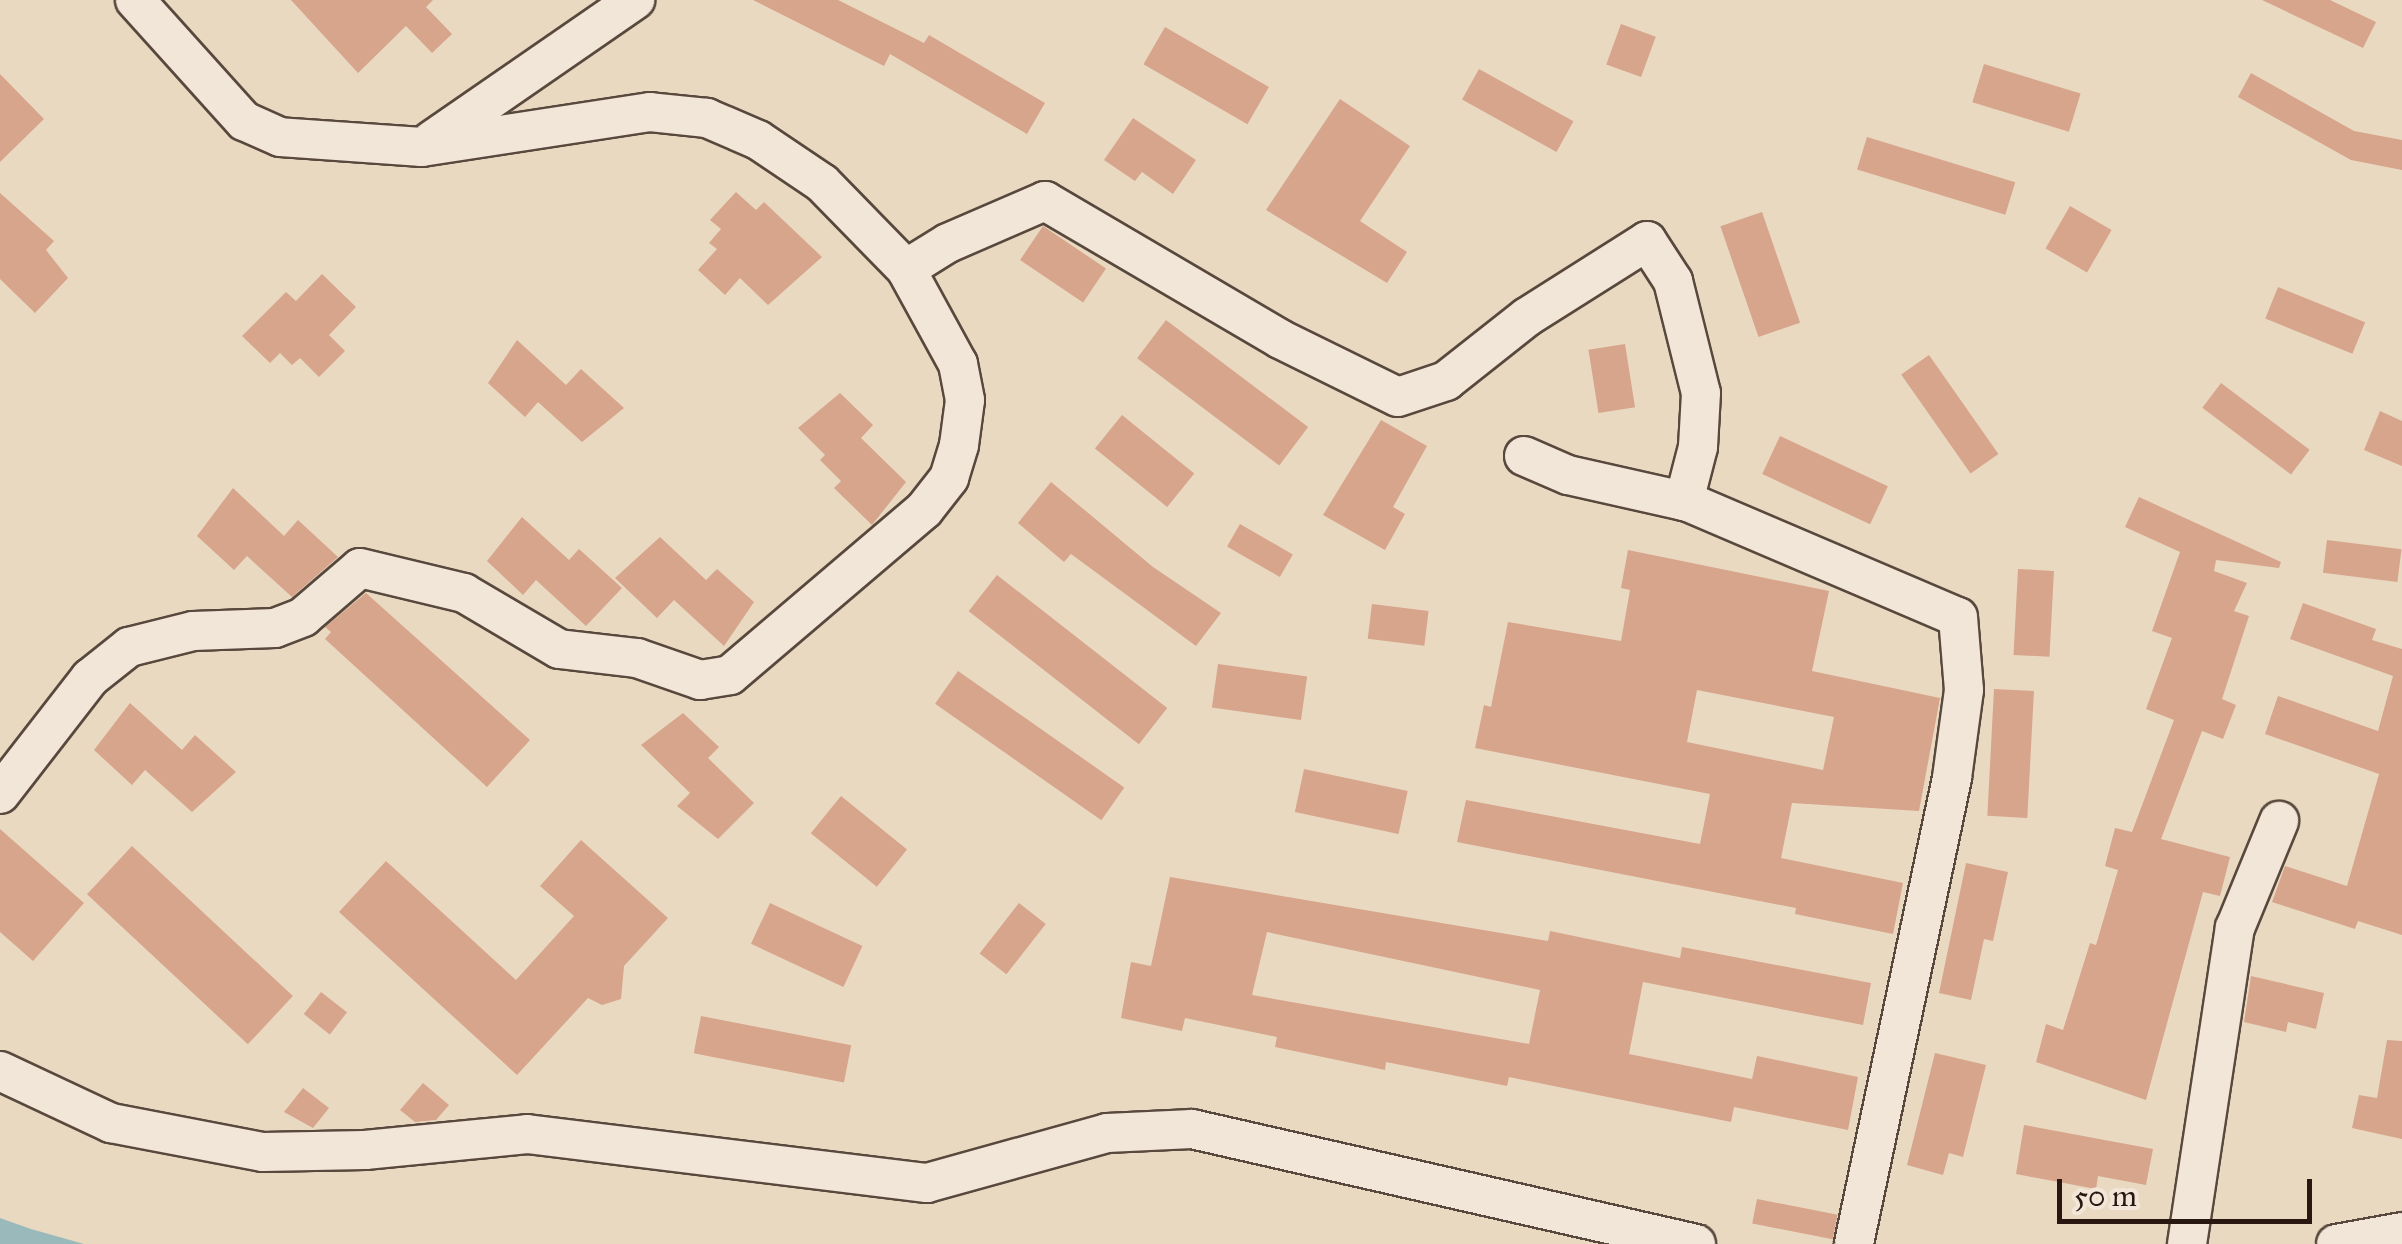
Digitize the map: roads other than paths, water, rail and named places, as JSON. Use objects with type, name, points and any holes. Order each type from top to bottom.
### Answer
[{"type":"street","points":[[422,148],[635,0]]},
{"type":"street","points":[[0,794],[90,678],[128,647],[193,631],[275,628],[303,617],[360,568],[464,593],[559,649],[636,658],[700,680],[730,675],[924,510],[949,478],[964,400],[958,364],[906,269],[790,158],[707,118],[650,112],[422,148],[323,146],[244,121],[140,2]]},
{"type":"street","points":[[906,269],[948,243],[1045,201],[1280,339],[1398,397],[1446,381],[1540,308],[1647,241],[1672,281],[1700,393],[1698,447],[1684,501]]},
{"type":"street","points":[[1524,456],[1568,475],[1684,501],[1958,617],[1964,690],[1952,778],[1854,1244]]},
{"type":"street","points":[[2187,1244],[2235,928],[2279,821]]},
{"type":"street","points":[[0,1071],[112,1123],[263,1152],[365,1150],[527,1134],[927,1183],[1107,1133],[1192,1128],[1696,1244]]},
{"type":"street","points":[[2336,1244],[2402,1232]]},
{"type":"water","points":[[0,1218],[31,1229],[84,1244],[0,1244]]}]
